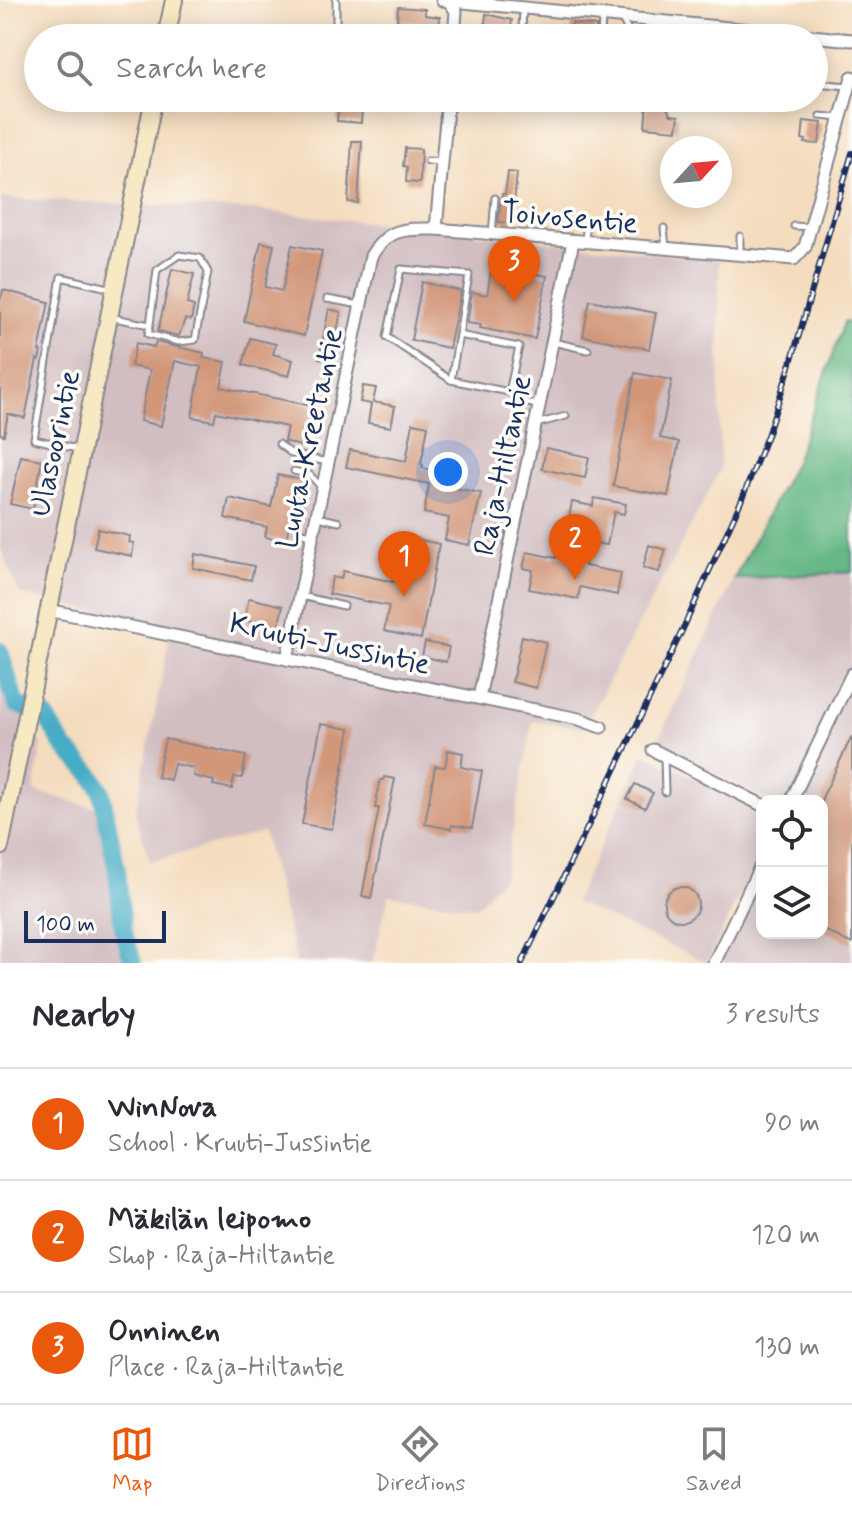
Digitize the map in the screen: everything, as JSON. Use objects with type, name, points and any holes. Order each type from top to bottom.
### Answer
[{"type":"street","points":[[169,24],[174,0]]},
{"type":"street","points":[[442,0],[686,24]]},
{"type":"street","points":[[449,1],[456,11],[455,24]]},
{"type":"street","points":[[828,38],[852,40]]},
{"type":"street","name":"Toivosentie","points":[[390,234],[407,229],[436,229],[794,259],[805,247],[851,82]]},
{"type":"street","name":"Ulasoorintie","points":[[0,847],[4,810],[26,719],[151,112]]},
{"type":"street","points":[[436,229],[448,112]]},
{"type":"street","name":"Luuta-Kreetantie","points":[[287,659],[371,256],[390,234]]},
{"type":"street","name":"Raja-Hiltantie","points":[[479,698],[552,342],[579,242]]},
{"type":"street","name":"Kruuti-Jussintie","points":[[48,610],[579,719],[601,727]]},
{"type":"street","points":[[794,795],[852,674]]},
{"type":"street","points":[[653,750],[756,802]]},
{"type":"street","points":[[714,963],[760,867]]},
{"type":"lane","points":[[336,0],[336,24]]},
{"type":"lane","points":[[522,24],[523,8]]},
{"type":"lane","points":[[602,16],[602,24]]},
{"type":"lane","points":[[622,18],[625,24]]},
{"type":"lane","points":[[828,84],[851,82]]},
{"type":"lane","points":[[820,116],[841,118]]},
{"type":"lane","points":[[428,161],[443,162]]},
{"type":"lane","points":[[492,235],[495,198]]},
{"type":"lane","points":[[579,242],[587,220]]},
{"type":"lane","points":[[794,226],[811,227]]},
{"type":"lane","points":[[664,228],[667,249]]},
{"type":"lane","points":[[740,236],[740,255]]},
{"type":"lane","points":[[179,255],[200,258],[208,272],[195,340],[179,342],[148,334],[150,325],[157,270],[179,255]]},
{"type":"lane","points":[[451,380],[469,275],[401,269],[387,337],[451,380],[509,392],[522,402],[539,405]]},
{"type":"lane","points":[[81,450],[34,439],[61,277],[114,289]]},
{"type":"lane","points":[[327,299],[361,305]]},
{"type":"lane","points":[[109,317],[150,325]]},
{"type":"lane","points":[[459,335],[519,347],[509,392]]},
{"type":"lane","points":[[552,342],[588,350]]},
{"type":"lane","points":[[535,424],[566,416]]},
{"type":"lane","points":[[279,444],[292,454],[328,463]]},
{"type":"lane","points":[[294,471],[310,475],[323,488]]},
{"type":"lane","points":[[317,517],[339,522]]},
{"type":"lane","points":[[298,532],[313,535]]},
{"type":"lane","points":[[300,596],[344,606]]},
{"type":"lane","points":[[664,756],[665,792]]},
{"type":"shaded area","points":[[0,198],[254,210],[719,260],[720,470],[584,728],[533,721],[504,876],[476,907],[389,895],[372,963],[297,963],[263,832],[150,862],[135,813],[171,630],[20,594],[0,547]]},
{"type":"shaded area","points":[[852,572],[852,963],[720,963],[756,888],[756,939],[828,939],[828,795],[758,795],[656,744],[734,579]]},
{"type":"shaded area","points":[[0,682],[42,743],[34,791],[100,809],[129,963],[0,963]]},
{"type":"shaded area","points":[[644,754],[756,806],[756,861],[707,963],[574,902]]},
{"type":"green space","points":[[844,322],[852,323],[852,572],[734,579],[795,462]]},
{"type":"building","points":[[398,7],[425,9],[425,15],[440,17],[439,24],[397,21]]},
{"type":"building","points":[[486,14],[512,20],[511,24],[485,24]]},
{"type":"building","points":[[338,112],[362,112],[361,123],[337,121]]},
{"type":"building","points":[[646,112],[669,112],[679,116],[677,130],[645,127]]},
{"type":"building","points":[[804,121],[822,123],[819,144],[805,143],[806,140],[802,139]]},
{"type":"building","points":[[352,141],[362,141],[358,203],[348,202]]},
{"type":"building","points":[[405,148],[421,149],[420,183],[406,182],[407,167],[403,166]]},
{"type":"building","points":[[508,172],[517,173],[512,223],[498,222]]},
{"type":"building","points":[[261,242],[274,245],[265,287],[282,291],[292,245],[322,251],[304,336],[244,321]]},
{"type":"building","points":[[492,265],[547,276],[535,339],[467,323],[472,292],[487,295]]},
{"type":"building","points":[[172,269],[194,274],[187,304],[194,306],[191,320],[185,319],[179,336],[158,331]]},
{"type":"building","points":[[422,282],[461,291],[449,348],[411,340]]},
{"type":"building","points":[[3,290],[49,302],[25,418],[8,414],[4,435],[0,434],[0,302]]},
{"type":"building","points":[[590,300],[656,313],[649,349],[583,336]]},
{"type":"building","points":[[329,309],[341,312],[331,361],[319,358]]},
{"type":"building","points":[[250,338],[276,344],[273,354],[293,360],[289,376],[243,365]]},
{"type":"building","points":[[156,342],[204,353],[203,358],[226,362],[221,387],[312,406],[303,447],[284,441],[287,427],[216,412],[214,421],[192,417],[201,367],[175,361],[161,426],[140,421],[150,370],[131,366],[136,343],[154,347]]},
{"type":"building","points":[[635,373],[672,380],[660,438],[679,442],[668,496],[613,486]]},
{"type":"building","points":[[363,386],[376,388],[373,402],[395,406],[391,427],[368,423],[371,404],[360,402]]},
{"type":"building","points":[[413,423],[428,426],[422,468],[457,475],[454,488],[481,493],[469,545],[445,540],[449,518],[424,513],[429,484],[346,467],[350,450],[406,461]]},
{"type":"building","points":[[546,448],[589,457],[585,478],[542,469]]},
{"type":"building","points":[[21,456],[42,460],[33,509],[10,504]]},
{"type":"building","points":[[278,475],[308,481],[303,505],[293,503],[286,541],[265,537],[267,527],[225,518],[229,498],[271,507]]},
{"type":"building","points":[[594,498],[626,504],[624,514],[614,512],[607,545],[565,537],[572,502],[593,506]]},
{"type":"building","points":[[98,529],[130,536],[129,542],[134,543],[132,556],[94,548]]},
{"type":"building","points":[[412,538],[439,544],[421,639],[384,631],[389,606],[329,594],[332,577],[341,579],[343,571],[394,582],[400,553],[409,555]]},
{"type":"building","points":[[649,545],[666,550],[659,572],[643,568]]},
{"type":"building","points":[[527,552],[556,558],[556,555],[568,557],[568,554],[587,558],[585,566],[621,573],[617,595],[580,587],[578,599],[529,589],[533,570],[523,568]]},
{"type":"building","points":[[195,554],[254,566],[251,580],[193,568]]},
{"type":"building","points":[[249,598],[283,606],[278,628],[244,620]]},
{"type":"building","points":[[522,636],[546,642],[536,688],[512,682]]},
{"type":"building","points":[[425,642],[449,647],[446,662],[422,656]]},
{"type":"building","points":[[321,724],[350,729],[332,829],[302,824]]},
{"type":"building","points":[[852,736],[852,944],[828,932],[828,795],[823,795]]},
{"type":"building","points":[[165,739],[246,756],[242,778],[234,777],[232,789],[193,776],[194,768],[174,764],[170,780],[157,777]]},
{"type":"building","points":[[448,750],[463,753],[461,767],[482,771],[472,828],[452,825],[451,829],[425,824],[435,766],[445,767]]},
{"type":"building","points":[[384,777],[395,779],[371,898],[362,896],[379,808],[375,808],[380,780]]},
{"type":"building","points":[[635,784],[653,793],[645,808],[627,799]]},
{"type":"building","points":[[681,887],[693,892],[698,904],[693,916],[681,921],[669,916],[664,904],[669,892]]},
{"type":"waterway","points":[[0,651],[16,704],[45,716],[65,748],[91,774],[101,790],[117,871],[123,929],[133,963]]},
{"type":"railway","points":[[522,963],[742,499],[790,366],[852,153]]},
{"type":"place","name":"Onninen","points":[[514,302]]},
{"type":"place","name":"Mäkilän leipomo","points":[[575,580]]},
{"type":"place","name":"WinNova","points":[[404,597]]}]
